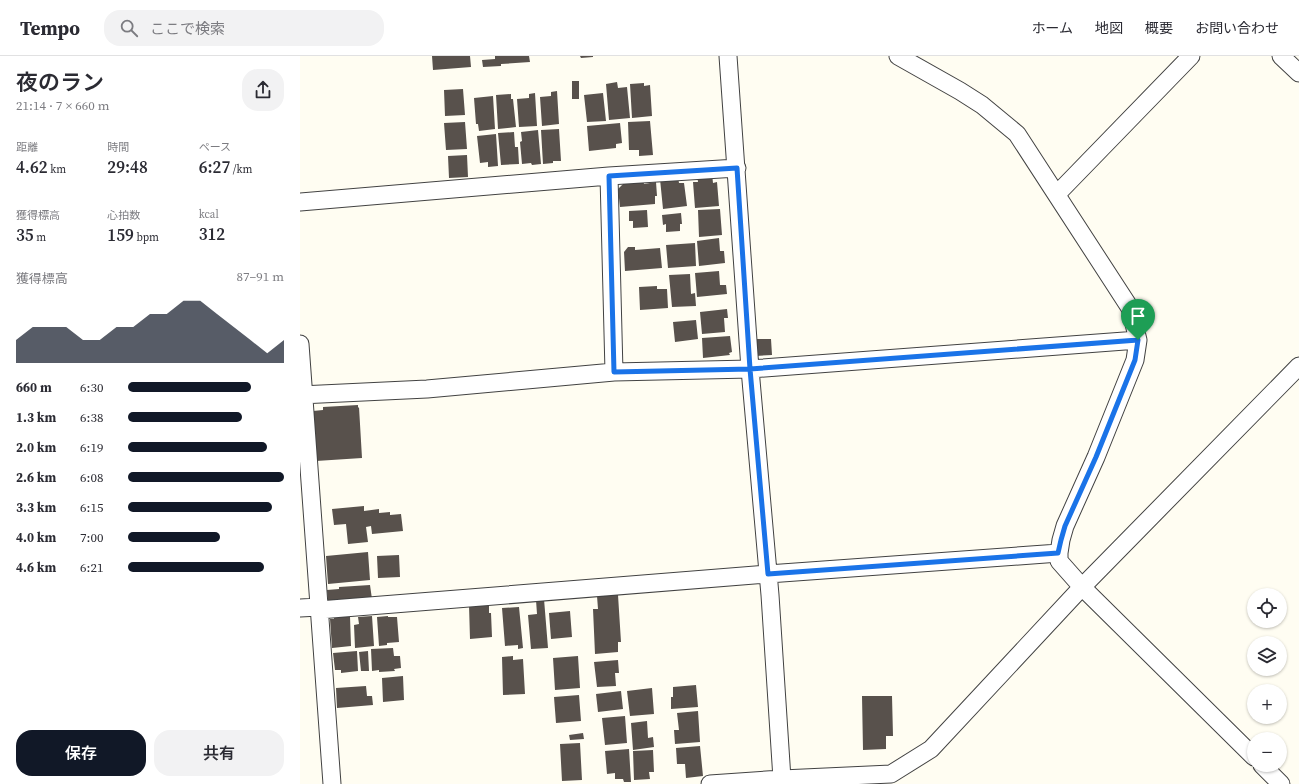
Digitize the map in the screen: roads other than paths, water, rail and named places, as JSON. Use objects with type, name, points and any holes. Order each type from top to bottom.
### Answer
[{"type":"street","points":[[728,56],[750,369],[768,574],[782,779]]},
{"type":"street","points":[[898,56],[982,105],[1017,134],[1130,308],[1138,340],[1135,360],[1096,457],[1065,526],[1058,553],[1059,561],[1082,587],[1247,750]]},
{"type":"street","points":[[1057,194],[1191,56]]},
{"type":"street","points":[[1281,56],[1299,73]]},
{"type":"street","points":[[300,202],[609,176],[737,168]]},
{"type":"street","points":[[609,176],[614,372]]},
{"type":"street","points":[[302,395],[426,389],[614,372],[750,369],[1138,340]]},
{"type":"street","points":[[300,344],[302,395],[332,784]]},
{"type":"street","points":[[710,784],[782,779],[891,779],[931,749],[1082,587],[1299,366]]},
{"type":"street","points":[[300,608],[319,608],[1058,553]]},
{"type":"street","points":[[1269,772],[1281,784]]}]
